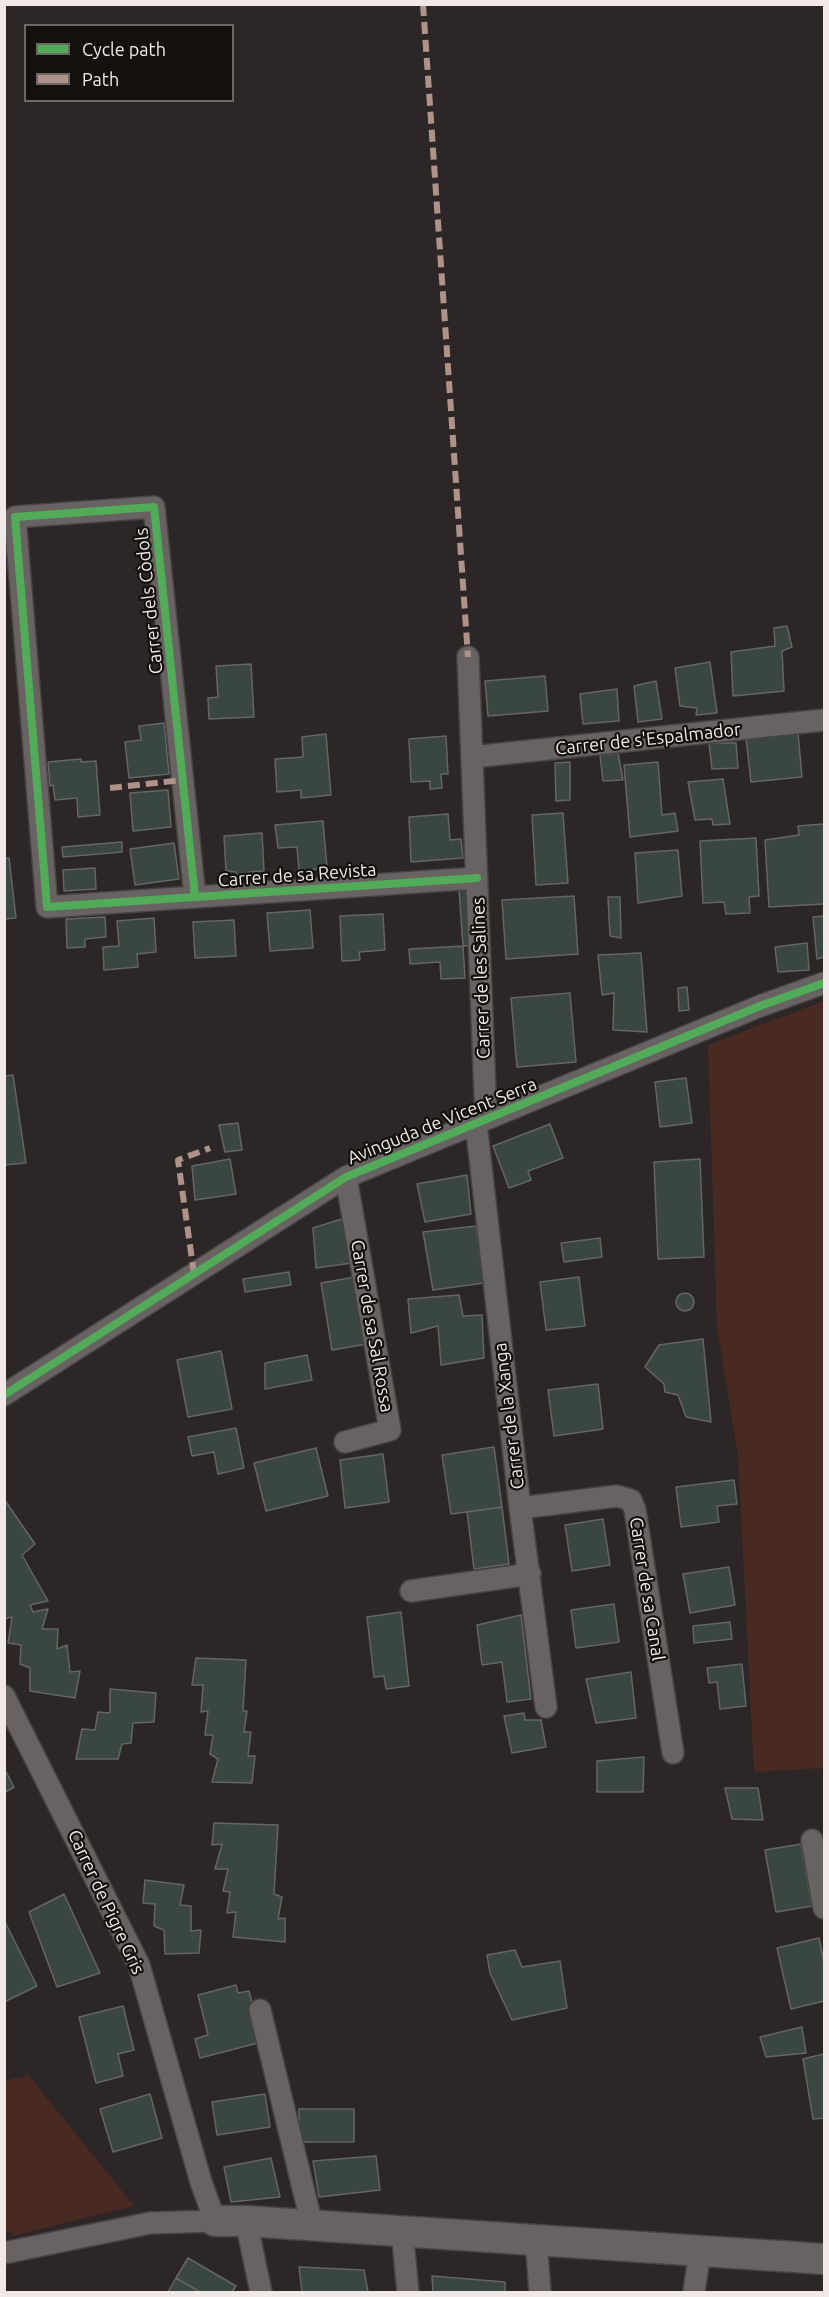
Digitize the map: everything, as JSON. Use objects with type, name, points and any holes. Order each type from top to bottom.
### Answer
[{"type":"street","name":"Carrer dels Còdols","points":[[47,907],[15,517],[154,507],[195,897]]},
{"type":"street","name":"Carrer de les Salines","points":[[468,657],[477,878],[481,1121]]},
{"type":"street","name":"Carrer de s'Espalmador","points":[[472,757],[825,720]]},
{"type":"street","name":"Carrer de sa Revista","points":[[47,907],[477,878]]},
{"type":"street","name":"Avinguda de Vicent Serra","points":[[4,1395],[346,1177],[760,1006],[825,983]]},
{"type":"street","name":"Carrer de la Xanga","points":[[481,1121],[520,1508],[546,1707]]},
{"type":"street","name":"Carrer de sa Sal Rossa","points":[[345,1442],[390,1430],[346,1177]]},
{"type":"street","name":"Carrer de sa Canal","points":[[520,1508],[617,1496],[631,1500],[635,1510],[673,1753]]},
{"type":"street","points":[[411,1591],[530,1574]]},
{"type":"street","name":"Carrer de Pigre Gris","points":[[4,1696],[139,1965],[201,2182],[215,2221]]},
{"type":"street","points":[[812,1840],[825,1908]]},
{"type":"street","points":[[260,2010],[312,2225]]},
{"type":"street","points":[[246,2221],[261,2292]]},
{"type":"street","points":[[4,2253],[150,2223],[246,2221],[825,2259]]},
{"type":"street","points":[[402,2231],[408,2292]]},
{"type":"street","points":[[536,2240],[540,2292]]},
{"type":"street","points":[[694,2292],[700,2251]]},
{"type":"shaded area","points":[[824,1001],[824,1768],[754,1772],[738,1455],[717,1327],[708,1045]]},
{"type":"shaded area","points":[[28,2075],[134,2206],[12,2236],[10,2231],[5,2232],[5,2081]]},
{"type":"building","points":[[787,626],[792,647],[782,651],[784,691],[733,696],[731,652],[775,646],[774,628]]},
{"type":"building","points":[[710,662],[717,713],[696,715],[697,708],[680,706],[675,668]]},
{"type":"building","points":[[251,664],[254,717],[209,719],[208,698],[218,697],[216,666]]},
{"type":"building","points":[[545,676],[548,711],[488,716],[485,681]]},
{"type":"building","points":[[656,681],[662,719],[638,722],[634,686]]},
{"type":"building","points":[[617,689],[619,721],[583,724],[580,694]]},
{"type":"building","points":[[164,723],[169,774],[129,778],[125,742],[141,740],[139,726]]},
{"type":"building","points":[[798,733],[802,777],[751,782],[746,738]]},
{"type":"building","points":[[326,734],[331,795],[301,798],[301,790],[277,792],[275,759],[303,757],[302,737]]},
{"type":"building","points":[[446,736],[448,774],[441,774],[442,788],[430,789],[430,781],[411,782],[409,739]]},
{"type":"building","points":[[709,743],[736,743],[738,768],[712,769]]},
{"type":"building","points":[[618,753],[623,780],[603,781],[600,755]]},
{"type":"building","points":[[81,759],[81,762],[96,761],[100,815],[78,817],[77,798],[55,800],[53,785],[50,786],[48,762]]},
{"type":"building","points":[[570,762],[570,800],[556,801],[555,763]]},
{"type":"building","points":[[658,762],[662,815],[675,813],[678,831],[630,837],[624,765]]},
{"type":"building","points":[[723,779],[730,824],[713,825],[712,819],[695,820],[688,782]]},
{"type":"building","points":[[168,790],[171,827],[133,831],[130,793]]},
{"type":"building","points":[[563,813],[568,883],[536,885],[532,815]]},
{"type":"building","points":[[448,814],[450,840],[461,839],[463,858],[411,862],[409,817]]},
{"type":"building","points":[[323,821],[327,868],[299,871],[297,847],[278,848],[275,825]]},
{"type":"building","points":[[824,824],[824,904],[769,907],[765,840],[799,835],[798,826]]},
{"type":"building","points":[[262,833],[264,871],[249,872],[246,877],[238,876],[236,872],[226,871],[224,836]]},
{"type":"building","points":[[756,838],[759,896],[749,897],[750,913],[726,914],[724,902],[703,903],[700,841]]},
{"type":"building","points":[[122,842],[122,852],[63,857],[62,847]]},
{"type":"building","points":[[174,843],[179,879],[135,885],[130,849]]},
{"type":"building","points":[[678,850],[682,896],[638,903],[635,853]]},
{"type":"building","points":[[4,858],[9,858],[16,918],[4,919]]},
{"type":"building","points":[[95,868],[96,889],[64,891],[63,870]]},
{"type":"building","points":[[471,889],[474,945],[463,946],[459,890]]},
{"type":"building","points":[[574,896],[578,954],[506,959],[502,900]]},
{"type":"building","points":[[608,897],[620,897],[621,938],[610,936]]},
{"type":"building","points":[[310,910],[313,948],[270,951],[267,913]]},
{"type":"building","points":[[383,914],[385,950],[359,952],[360,960],[342,961],[340,916]]},
{"type":"building","points":[[824,916],[824,957],[817,959],[813,917]]},
{"type":"building","points":[[105,917],[106,937],[85,939],[85,947],[67,948],[66,919]]},
{"type":"building","points":[[154,918],[156,952],[137,954],[138,967],[104,970],[103,947],[119,946],[117,921]]},
{"type":"building","points":[[234,920],[236,956],[195,958],[193,922]]},
{"type":"building","points":[[807,943],[809,970],[778,972],[775,947]]},
{"type":"building","points":[[463,946],[465,978],[441,979],[440,962],[410,964],[409,949]]},
{"type":"building","points":[[641,953],[647,1032],[613,1030],[614,993],[602,995],[598,955]]},
{"type":"building","points":[[687,987],[689,1010],[679,1011],[678,988]]},
{"type":"building","points":[[570,993],[576,1062],[517,1067],[511,998]]},
{"type":"building","points":[[13,1075],[26,1163],[4,1165],[4,1076]]},
{"type":"building","points":[[686,1078],[692,1123],[660,1127],[655,1082]]},
{"type":"building","points":[[238,1123],[242,1150],[225,1152],[219,1125]]},
{"type":"building","points":[[550,1124],[563,1158],[528,1171],[531,1180],[509,1188],[493,1146]]},
{"type":"building","points":[[230,1159],[236,1194],[195,1200],[192,1166]]},
{"type":"building","points":[[700,1159],[704,1257],[658,1259],[654,1162]]},
{"type":"building","points":[[467,1175],[471,1214],[425,1222],[417,1184]]},
{"type":"building","points":[[345,1218],[352,1263],[316,1268],[313,1228]]},
{"type":"building","points":[[476,1226],[484,1283],[433,1290],[423,1232]]},
{"type":"building","points":[[600,1238],[602,1257],[564,1262],[561,1243]]},
{"type":"building","points":[[289,1272],[291,1285],[245,1292],[243,1279]]},
{"type":"building","points":[[355,1277],[367,1344],[332,1350],[321,1283]]},
{"type":"building","points":[[579,1277],[585,1326],[546,1330],[540,1282]]},
{"type":"building","points":[[685,1293],[691,1296],[694,1302],[691,1308],[685,1311],[679,1308],[676,1302],[679,1296]]},
{"type":"building","points":[[459,1295],[463,1316],[482,1315],[484,1358],[441,1365],[438,1326],[411,1333],[408,1299]]},
{"type":"building","points":[[703,1339],[711,1422],[686,1417],[678,1395],[665,1392],[664,1384],[645,1367],[659,1345]]},
{"type":"building","points":[[221,1351],[232,1409],[188,1417],[177,1360]]},
{"type":"building","points":[[307,1355],[312,1380],[265,1389],[265,1363]]},
{"type":"building","points":[[598,1384],[603,1429],[554,1436],[548,1390]]},
{"type":"building","points":[[236,1428],[244,1468],[218,1474],[214,1452],[192,1456],[188,1437]]},
{"type":"building","points":[[494,1447],[502,1507],[451,1514],[442,1455]]},
{"type":"building","points":[[316,1448],[328,1496],[266,1511],[254,1463]]},
{"type":"building","points":[[383,1454],[389,1502],[345,1508],[340,1460]]},
{"type":"building","points":[[734,1480],[737,1504],[717,1506],[719,1522],[681,1527],[676,1487]]},
{"type":"building","points":[[4,1499],[35,1544],[22,1555],[48,1601],[30,1605],[33,1612],[48,1609],[42,1629],[58,1629],[57,1649],[67,1645],[70,1672],[80,1671],[75,1698],[30,1691],[30,1668],[20,1664],[21,1645],[8,1643],[12,1617],[4,1619]]},
{"type":"building","points":[[502,1507],[509,1564],[474,1569],[467,1512]]},
{"type":"building","points":[[603,1519],[610,1565],[572,1571],[565,1525]]},
{"type":"building","points":[[729,1567],[735,1605],[690,1613],[683,1574]]},
{"type":"building","points":[[614,1604],[619,1642],[576,1648],[571,1610]]},
{"type":"building","points":[[401,1612],[409,1686],[386,1689],[384,1676],[374,1677],[367,1617]]},
{"type":"building","points":[[521,1615],[531,1699],[507,1702],[502,1662],[482,1665],[477,1625]]},
{"type":"building","points":[[730,1622],[732,1639],[694,1643],[693,1626]]},
{"type":"building","points":[[196,1658],[246,1660],[243,1711],[247,1711],[244,1732],[251,1732],[248,1756],[255,1756],[252,1783],[212,1782],[218,1759],[210,1754],[213,1735],[205,1735],[208,1711],[201,1712],[203,1685],[192,1685]]},
{"type":"building","points":[[742,1664],[746,1706],[720,1709],[717,1682],[709,1683],[707,1668]]},
{"type":"building","points":[[631,1672],[636,1718],[596,1723],[586,1679]]},
{"type":"building","points":[[110,1689],[156,1693],[154,1722],[133,1723],[131,1743],[122,1744],[118,1759],[76,1759],[82,1729],[95,1730],[98,1712],[110,1713]]},
{"type":"building","points":[[524,1713],[525,1720],[541,1720],[546,1747],[512,1753],[504,1716]]},
{"type":"building","points":[[644,1757],[643,1792],[597,1792],[597,1761]]},
{"type":"building","points":[[4,1768],[14,1787],[4,1793]]},
{"type":"building","points":[[725,1788],[758,1788],[763,1820],[732,1819]]},
{"type":"building","points":[[214,1823],[278,1825],[274,1894],[282,1897],[278,1919],[285,1918],[285,1942],[233,1937],[236,1912],[227,1913],[230,1892],[223,1891],[228,1869],[215,1869],[222,1844],[212,1845]]},
{"type":"building","points":[[801,1844],[812,1906],[776,1912],[765,1850]]},
{"type":"building","points":[[145,1880],[184,1885],[180,1905],[191,1906],[191,1931],[201,1930],[199,1953],[165,1954],[164,1930],[154,1926],[155,1904],[143,1903]]},
{"type":"building","points":[[64,1894],[100,1973],[57,1987],[29,1912]]},
{"type":"building","points":[[4,1920],[37,1986],[4,2002]]},
{"type":"building","points":[[819,1938],[824,1963],[824,2001],[791,2009],[777,1948]]},
{"type":"building","points":[[515,1950],[522,1967],[560,1961],[567,2008],[512,2020],[490,1973],[487,1955]]},
{"type":"building","points":[[236,1985],[238,1993],[249,1991],[259,2030],[258,2043],[200,2058],[195,2039],[208,2035],[198,1995]]},
{"type":"building","points":[[123,2006],[134,2050],[118,2054],[123,2076],[96,2083],[79,2017]]},
{"type":"building","points":[[802,2027],[806,2053],[766,2057],[760,2037]]},
{"type":"building","points":[[824,2054],[824,2118],[813,2119],[803,2059]]},
{"type":"building","points":[[150,2094],[162,2138],[113,2152],[100,2109]]},
{"type":"building","points":[[265,2094],[270,2127],[217,2135],[212,2102]]},
{"type":"building","points":[[299,2109],[354,2109],[354,2142],[299,2142]]},
{"type":"building","points":[[376,2156],[380,2190],[319,2197],[313,2161]]},
{"type":"building","points":[[271,2158],[280,2197],[231,2202],[224,2167]]},
{"type":"building","points":[[188,2258],[236,2286],[232,2292],[200,2292],[176,2278]]},
{"type":"building","points":[[299,2267],[364,2270],[368,2292],[302,2292]]},
{"type":"building","points":[[432,2276],[505,2282],[505,2292],[433,2292]]},
{"type":"building","points":[[176,2278],[200,2292],[168,2292]]},
{"type":"marked path","points":[[423,4],[468,657]]},
{"type":"marked path","points":[[110,788],[183,780]]},
{"type":"marked path","points":[[194,1274],[178,1160],[210,1148]]},
{"type":"cycle path","points":[[195,897],[154,507],[15,517],[47,907],[477,878]]},
{"type":"cycle path","points":[[4,1395],[346,1177],[760,1006],[824,983]]}]
